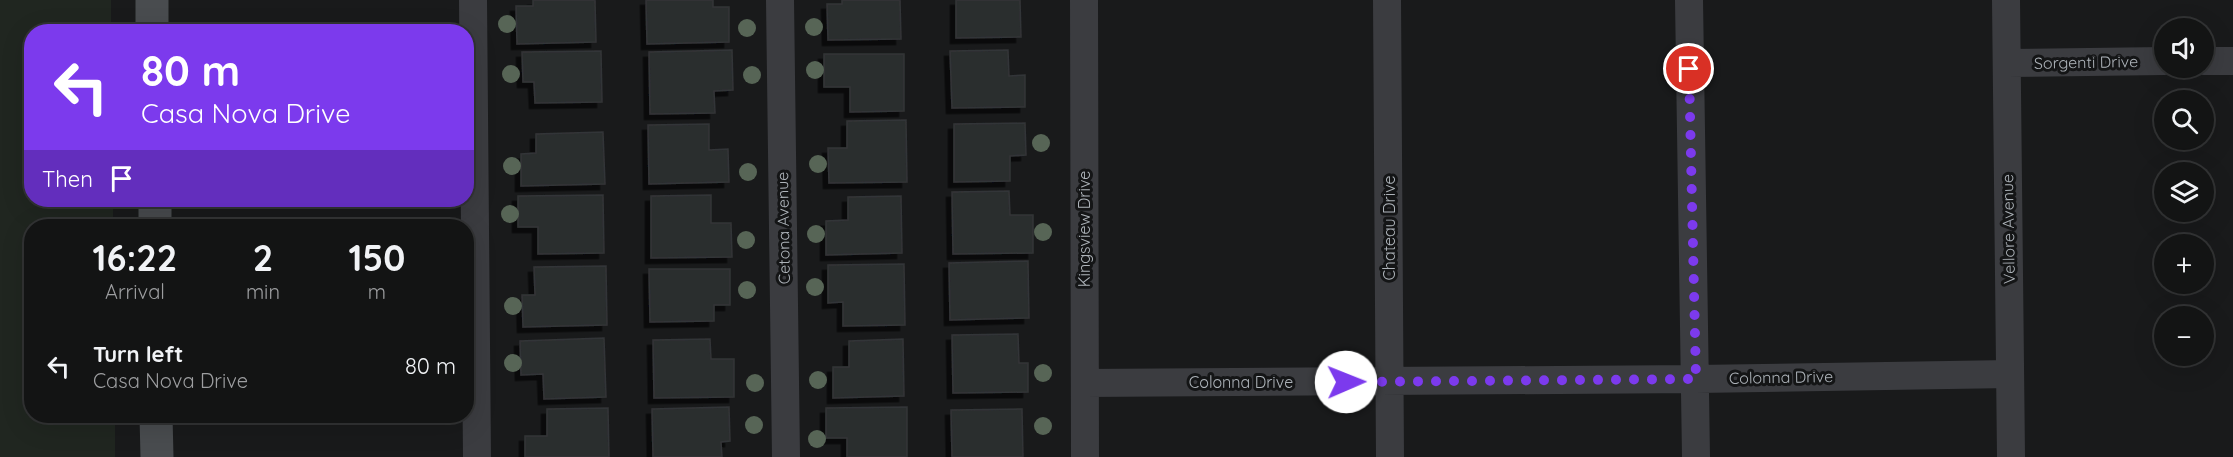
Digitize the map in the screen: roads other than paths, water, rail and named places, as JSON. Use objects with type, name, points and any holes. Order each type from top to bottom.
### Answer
[{"type":"street","points":[[152,0],[152,24]]},
{"type":"street","points":[[473,0],[473,24]]},
{"type":"street","name":"Cetona Avenue","points":[[780,0],[786,457]]},
{"type":"street","name":"Kingsview Drive","points":[[1084,0],[1085,457]]},
{"type":"street","name":"Chateau Drive","points":[[1387,0],[1390,457]]},
{"type":"street","points":[[1689,0],[1696,457]]},
{"type":"street","name":"Vellore Avenue","points":[[2006,0],[2011,457]]},
{"type":"street","name":"Sorgenti Drive","points":[[2007,63],[2154,61]]},
{"type":"street","points":[[2214,61],[2233,61]]},
{"type":"street","points":[[474,114],[477,457]]},
{"type":"street","name":"Colonna Drive","points":[[1085,383],[1696,379],[2010,374]]},
{"type":"street","points":[[156,423],[157,457]]}]
